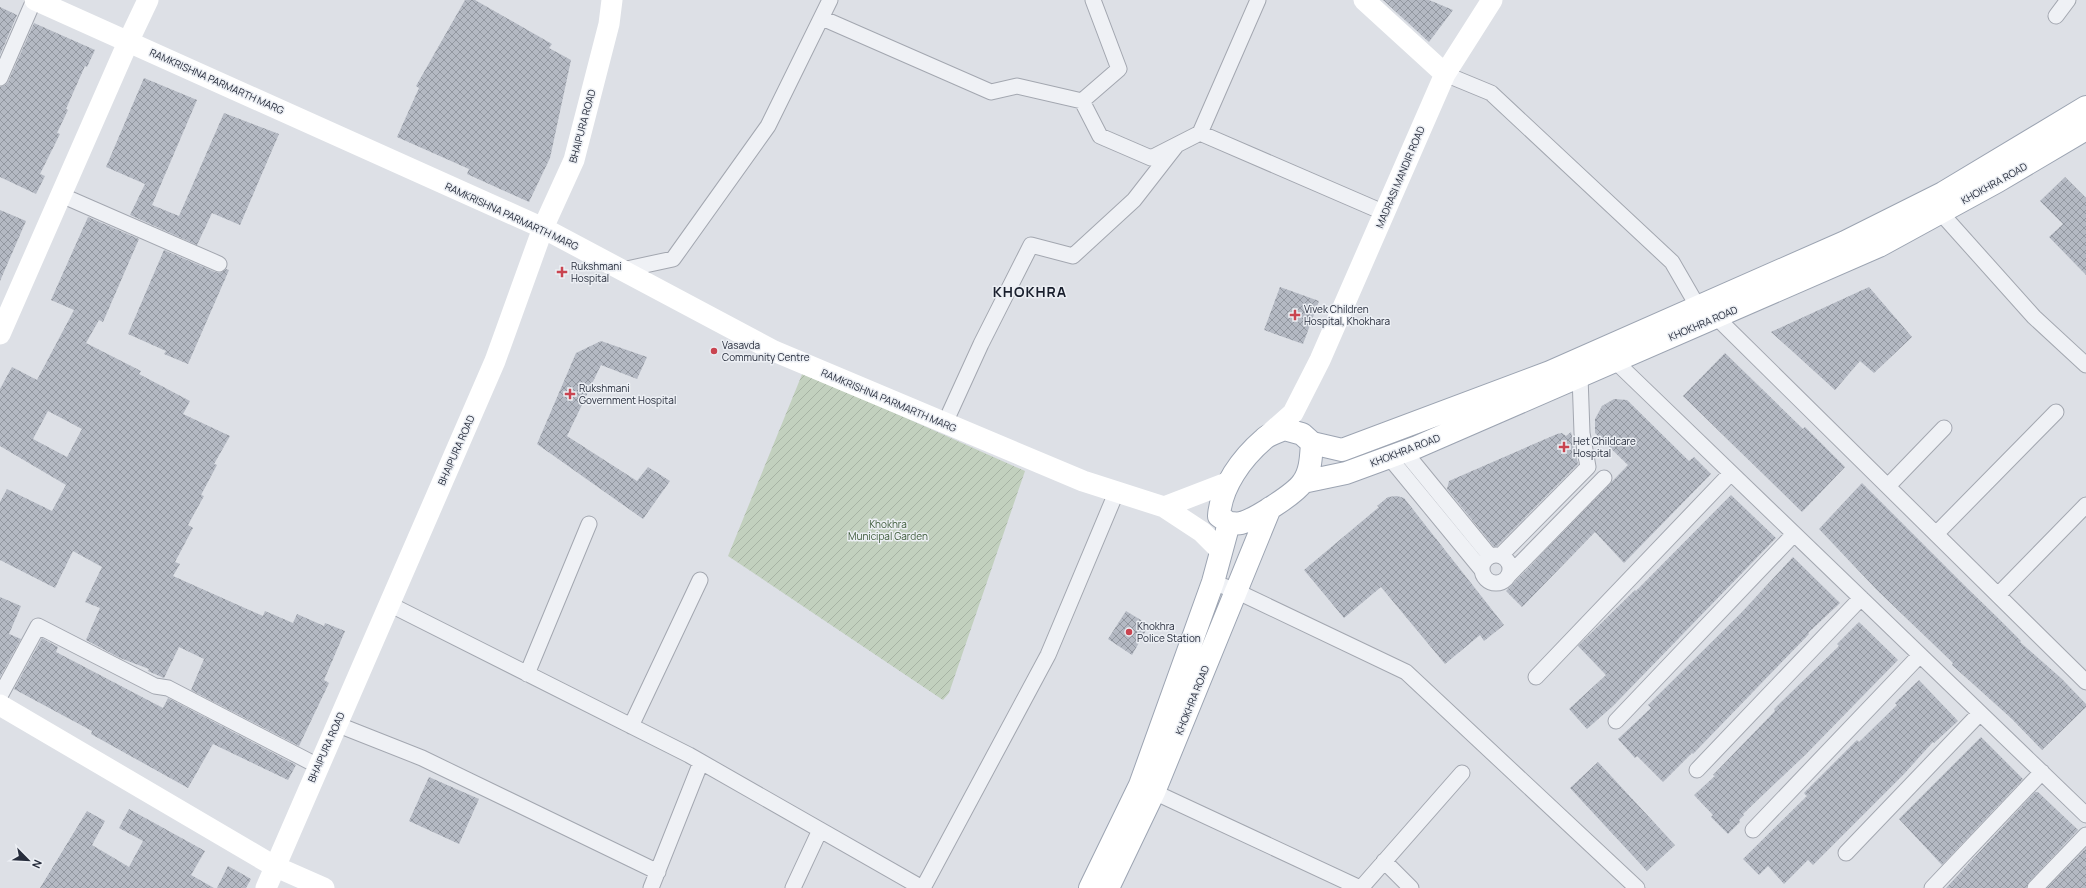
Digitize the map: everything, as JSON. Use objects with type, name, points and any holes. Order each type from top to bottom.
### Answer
[{"type":"main road","name":"KHOKHRA ROAD","points":[[1303,482],[1346,473],[1396,454],[1615,361],[1707,312],[1943,193],[2086,107]]},
{"type":"main road","name":"KHOKHRA ROAD","points":[[1265,438],[1284,429],[1342,450],[1550,372],[1879,246],[1998,182],[2086,129]]},
{"type":"main road","points":[[1265,438],[1244,460],[1229,482],[1220,502],[1219,516],[1229,524],[1242,523],[1270,508],[1290,495],[1303,482],[1311,462],[1307,438]]},
{"type":"main road","name":"KHOKHRA ROAD","points":[[1108,888],[1154,792],[1270,508]]},
{"type":"main road","name":"KHOKHRA ROAD","points":[[1090,888],[1140,786],[1213,582],[1229,524]]},
{"type":"street","name":"RAMKRISHNA PARMARTH MARG","points":[[35,0],[129,40],[543,228],[774,351],[944,423],[1116,493],[1164,507],[1202,532],[1221,552]]},
{"type":"street","points":[[0,78],[35,0]]},
{"type":"street","points":[[0,334],[148,0]]},
{"type":"street","name":"BHAIPURA ROAD","points":[[266,888],[274,866],[494,361],[543,228],[574,160],[609,24],[612,0]]},
{"type":"street","points":[[622,270],[673,259],[768,126],[830,0]]},
{"type":"street","points":[[1082,101],[1119,69],[1092,0]]},
{"type":"street","points":[[822,18],[991,92],[1017,86],[1082,101],[1100,136],[1151,158],[1200,134],[1258,0]]},
{"type":"street","points":[[1364,0],[1445,74],[1491,93],[1497,98],[1672,262],[1707,312],[1888,486],[2086,682]]},
{"type":"street","name":"MADRASI MANDIR ROAD","points":[[1320,360],[1445,74],[1492,0]]},
{"type":"street","points":[[2056,16],[2068,0]]},
{"type":"street","points":[[1200,134],[1385,212]]},
{"type":"street","points":[[944,423],[981,344],[1031,245],[1073,256],[1134,200],[1176,146]]},
{"type":"street","points":[[61,195],[219,264]]},
{"type":"street","points":[[1940,212],[2034,316],[2086,365]]},
{"type":"street","points":[[1265,438],[1293,414],[1320,360]]},
{"type":"street","points":[[1307,438],[1320,360]]},
{"type":"street","points":[[1615,361],[2086,814]]},
{"type":"street","points":[[1482,570],[1482,564],[1496,556],[1588,467],[1582,433],[1580,376]]},
{"type":"street","points":[[1936,534],[2056,412]]},
{"type":"street","points":[[1888,486],[1944,428]]},
{"type":"street","points":[[1396,454],[1496,556],[1509,564],[1509,575]]},
{"type":"street","points":[[1396,454],[1482,570],[1486,580],[1496,583],[1505,580],[1604,478]]},
{"type":"street","points":[[1536,677],[1731,473]]},
{"type":"street","points":[[1164,507],[1229,482]]},
{"type":"street","points":[[389,604],[701,762],[923,888],[1048,656],[1116,493]]},
{"type":"street","points":[[1998,595],[2086,506]]},
{"type":"street","points":[[527,674],[590,524]]},
{"type":"street","points":[[1616,721],[1794,534]]},
{"type":"street","points":[[631,726],[700,580]]},
{"type":"street","points":[[1213,582],[1236,591],[1406,672],[1637,888]]},
{"type":"street","points":[[1697,770],[1861,598]]},
{"type":"street","points":[[0,696],[38,626],[155,686],[168,688],[318,766]]},
{"type":"street","points":[[1753,830],[1920,655]]},
{"type":"street","points":[[0,705],[274,866],[324,888]]},
{"type":"street","points":[[1846,853],[1980,713]]},
{"type":"street","points":[[336,724],[422,758],[658,872]]},
{"type":"street","points":[[652,888],[701,762]]},
{"type":"street","points":[[1932,888],[2042,772]]},
{"type":"street","points":[[1154,792],[1361,888],[1462,773]]},
{"type":"street","points":[[793,888],[820,830]]},
{"type":"street","points":[[2035,888],[2086,835]]},
{"type":"street","points":[[1384,862],[1411,888]]},
{"type":"green space","name":"Khokhra Municipal Garden","points":[[803,372],[1025,471],[949,693],[943,700],[728,556]]},
{"type":"building","points":[[465,0],[475,0],[552,44],[549,48],[571,60],[550,158],[529,202],[467,174],[469,169],[397,137],[419,88],[416,86]]},
{"type":"building","points":[[1383,0],[1429,0],[1453,10],[1429,42]]},
{"type":"building","points":[[0,7],[17,15],[0,55]]},
{"type":"building","points":[[34,23],[95,50],[87,67],[85,66],[66,109],[68,110],[57,133],[60,134],[40,174],[45,176],[36,194],[0,177],[0,87],[8,82]]},
{"type":"building","points":[[144,78],[197,100],[152,205],[179,216],[224,113],[279,134],[240,225],[212,213],[197,245],[130,215],[145,184],[106,167]]},
{"type":"building","points":[[2065,177],[2086,198],[2086,275],[2049,237],[2063,224],[2040,201]]},
{"type":"building","points":[[0,210],[26,221],[0,281]]},
{"type":"building","points":[[88,217],[139,239],[103,322],[99,320],[86,343],[141,371],[139,374],[190,401],[183,414],[230,436],[214,464],[217,465],[201,495],[204,496],[188,525],[193,528],[175,562],[180,564],[173,576],[263,616],[265,611],[293,623],[297,614],[324,626],[325,623],[345,631],[324,680],[329,683],[299,746],[191,690],[204,659],[179,647],[164,678],[148,671],[149,669],[120,658],[86,640],[100,608],[85,602],[102,567],[73,551],[55,588],[0,560],[0,502],[7,489],[52,511],[66,485],[0,446],[0,389],[12,367],[37,380],[74,310],[51,300]],"holes":[[[48,411],[82,429],[67,457],[33,439]]]},
{"type":"building","points":[[164,250],[215,272],[220,273],[226,269],[229,270],[188,364],[164,354],[166,351],[128,334]]},
{"type":"building","points":[[1280,287],[1319,301],[1303,344],[1264,330]]},
{"type":"building","points":[[1869,287],[1912,337],[1874,373],[1860,361],[1835,390],[1771,332]]},
{"type":"building","points":[[601,341],[647,357],[637,379],[601,365],[567,436],[637,481],[648,467],[670,481],[643,519],[537,444],[576,353]]},
{"type":"building","points":[[1725,353],[1803,429],[1805,427],[1845,467],[1802,512],[1683,396]]},
{"type":"building","points":[[1614,399],[1627,400],[1689,461],[1694,457],[1711,474],[1624,563],[1595,532],[1522,607],[1506,591],[1628,465],[1595,433],[1595,419],[1602,406]]},
{"type":"building","points":[[1571,432],[1578,464],[1495,548],[1447,489],[1449,481],[1557,434],[1562,433],[1566,436]]},
{"type":"building","points":[[1862,483],[2021,641],[2020,642],[2062,679],[2086,704],[2086,707],[2042,750],[2012,719],[1952,665],[1953,663],[1877,590],[1819,529]]},
{"type":"building","points":[[1731,495],[1776,538],[1613,706],[1587,729],[1569,709],[1606,675],[1578,646],[1635,590],[1636,591]]},
{"type":"building","points":[[1397,496],[1404,498],[1504,625],[1484,641],[1480,635],[1445,664],[1381,587],[1344,618],[1304,570],[1379,507],[1377,506],[1388,497]]},
{"type":"building","points":[[1793,557],[1840,603],[1808,633],[1809,634],[1693,754],[1692,753],[1663,782],[1637,756],[1635,758],[1618,739],[1651,708],[1648,705],[1741,613]]},
{"type":"building","points":[[0,597],[21,606],[9,634],[21,639],[0,677]]},
{"type":"building","name":"Khokhra Police Station","points":[[1126,611],[1149,625],[1132,655],[1108,639]]},
{"type":"building","points":[[1859,622],[1898,660],[1805,755],[1743,814],[1744,815],[1739,820],[1740,822],[1728,834],[1711,817],[1713,815],[1694,795],[1715,776],[1713,775],[1775,711],[1774,709],[1839,646],[1837,644]]},
{"type":"building","points":[[42,638],[58,647],[56,652],[163,708],[168,698],[296,765],[288,780],[213,744],[188,788],[91,734],[92,731],[14,689]]},
{"type":"building","points":[[1919,680],[1958,721],[1934,743],[1933,742],[1904,774],[1813,865],[1808,860],[1784,884],[1768,866],[1759,875],[1743,859],[1807,796],[1804,793],[1857,740],[1859,742],[1897,705],[1895,703]]},
{"type":"building","points":[[1981,737],[2023,779],[1942,865],[1899,819]]},
{"type":"building","points":[[1598,762],[1675,845],[1647,871],[1570,788]]},
{"type":"building","points":[[429,777],[479,799],[459,844],[409,821]]},
{"type":"building","points":[[2035,792],[2038,792],[2078,830],[2029,882],[2026,888],[1946,888]]},
{"type":"building","points":[[129,809],[205,851],[191,875],[214,888],[40,888],[87,811],[105,821],[92,845],[129,867],[143,841],[119,828]]},
{"type":"building","points":[[2086,848],[2086,888],[2047,888]]},
{"type":"building","points":[[228,866],[251,879],[246,888],[217,888]]},
{"type":"place","name":"Rukshmani Hospital","points":[[562,272]]},
{"type":"place","name":"Vivek Children Hospital, Khokhara","points":[[1295,315]]},
{"type":"place","name":"Vasavda Community Centre","points":[[714,351]]},
{"type":"place","name":"Rukshmani Government Hospital","points":[[570,394]]},
{"type":"place","name":"Het Childcare Hospital","points":[[1564,447]]},
{"type":"place","name":"Khokhra Police Station","points":[[1129,632]]},
{"type":"district","name":"KHOKHRA","points":[[1030,291]]}]
